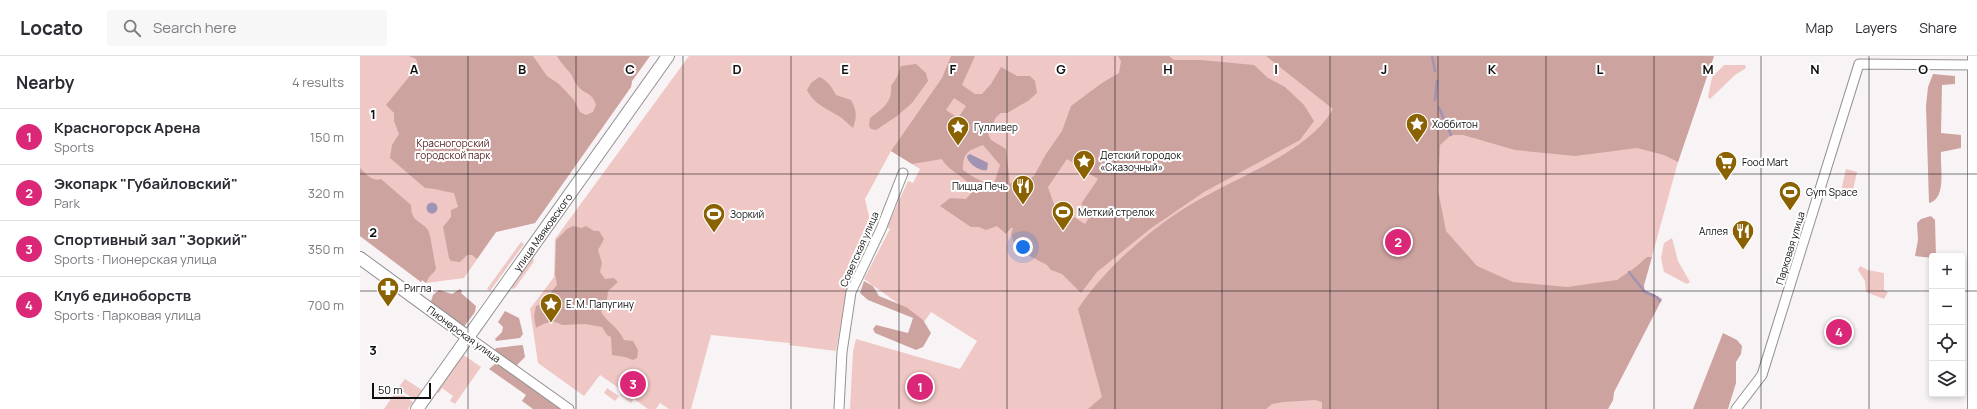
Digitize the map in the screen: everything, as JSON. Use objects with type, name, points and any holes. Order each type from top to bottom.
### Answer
[{"type":"street","name":"улица Маяковского","points":[[417,409],[668,56]]},
{"type":"street","name":"Парковая улица","points":[[1736,409],[1762,375],[1859,64],[1975,62]]},
{"type":"street","points":[[1974,409],[1975,62]]},
{"type":"street","name":"Советская улица","points":[[839,409],[842,352],[851,292],[881,229],[903,173]]},
{"type":"street","name":"Пионерская улица","points":[[360,258],[569,409]]},
{"type":"green space","name":"Красногорский городской парк","points":[[360,56],[650,56],[632,81],[631,87],[535,223],[496,232],[464,278],[426,283],[422,280],[421,282],[360,236]]},
{"type":"green space","name":"Красногорский городской парк","points":[[409,56],[533,56],[547,76],[559,84],[574,100],[580,112],[586,115],[593,112],[596,105],[592,97],[576,84],[571,74],[557,56],[650,56],[632,81],[631,87],[535,223],[496,232],[477,259],[472,255],[467,255],[460,262],[451,261],[449,258],[443,227],[451,217],[451,210],[458,207],[454,193],[425,188],[390,158],[392,145],[399,134],[394,121],[394,113],[386,105],[418,66],[416,59]]},
{"type":"green space","points":[[689,56],[1714,56],[1678,162],[1644,285],[1645,290],[1662,299],[1614,392],[1613,400],[1608,409],[850,409],[853,351],[856,339],[960,369],[977,341],[931,312],[924,322],[864,279],[890,229],[887,227],[908,181],[913,183],[920,169],[891,151],[865,199],[872,229],[846,293],[836,351],[789,345],[790,343],[711,335],[691,409],[669,409],[660,403],[656,409],[648,409],[634,399],[631,403],[620,395],[623,391],[600,375],[584,396],[538,363],[530,309],[554,277],[555,239]]},
{"type":"green space","name":"Детский городок «Сказочный»","points":[[951,56],[975,56],[962,85],[975,94],[982,94],[991,84],[1001,67],[1017,76],[1030,76],[1035,81],[1037,93],[1028,101],[1007,113],[1001,113],[996,117],[988,134],[991,140],[1006,149],[1010,184],[1015,180],[1028,179],[1034,176],[1046,154],[1062,131],[1071,106],[1102,83],[1119,73],[1121,61],[1118,56],[1169,56],[1174,60],[1201,60],[1254,65],[1268,78],[1285,87],[1304,105],[1314,121],[1300,140],[1204,192],[1150,229],[1097,272],[1081,293],[1062,274],[1051,270],[1047,265],[1022,252],[1014,244],[1011,234],[1013,228],[1011,228],[1006,234],[997,226],[986,230],[979,227],[971,227],[940,206],[950,198],[966,199],[973,191],[971,186],[949,168],[942,159],[912,164],[891,151],[942,78]],"holes":[[[954,98],[966,106],[958,118],[946,110]],[[983,145],[1000,165],[994,184],[982,181],[963,170],[965,156],[970,151]],[[1067,159],[1098,179],[1081,204],[1093,212],[1085,224],[1074,217],[1070,222],[1057,213],[1048,187]]]},
{"type":"green space","points":[[1266,56],[1714,56],[1678,162],[1664,155],[1637,148],[1575,156],[1515,150],[1463,135],[1451,135],[1440,145],[1438,190],[1446,231],[1477,266],[1513,282],[1567,287],[1617,280],[1647,257],[1652,257],[1644,290],[1662,299],[1614,392],[1613,400],[1608,409],[1322,409],[1322,402],[1315,400],[1272,404],[1266,409],[1088,409],[1102,397],[1078,309],[1103,277],[1135,246],[1169,219],[1220,188],[1275,160],[1293,149],[1309,137],[1322,124],[1333,109]]},
{"type":"green space","points":[[916,64],[926,73],[928,81],[912,103],[897,116],[876,130],[871,129],[869,126],[870,118],[886,105],[890,96],[891,86],[897,77],[901,66]]},
{"type":"green space","points":[[1724,65],[1745,65],[1746,68],[1735,75],[1710,99],[1708,97],[1712,77]]},
{"type":"green space","points":[[1933,74],[1955,76],[1955,84],[1942,85],[1941,133],[1961,135],[1961,148],[1941,152],[1942,174],[1940,189],[1935,200],[1929,203],[1926,106],[1928,87]]},
{"type":"green space","points":[[819,77],[829,84],[836,95],[851,100],[856,114],[853,128],[840,117],[819,104],[809,94],[807,90],[811,83]]},
{"type":"green space","points":[[360,168],[372,178],[378,180],[381,179],[411,205],[411,211],[415,218],[428,230],[436,268],[426,283],[422,280],[421,282],[360,236]]},
{"type":"green space","points":[[1846,169],[1857,172],[1852,194],[1841,191]]},
{"type":"green space","points":[[1931,216],[1935,220],[1936,253],[1929,253],[1929,258],[1915,256],[1918,240],[1917,223],[1921,219]]},
{"type":"green space","points":[[573,226],[582,228],[586,226],[594,231],[599,231],[604,239],[598,250],[602,263],[600,272],[605,279],[614,278],[618,282],[608,291],[607,300],[601,312],[619,332],[624,340],[633,341],[638,350],[637,358],[633,360],[612,355],[611,337],[607,335],[602,327],[585,324],[562,325],[552,322],[536,328],[534,316],[536,306],[548,301],[551,292],[557,285],[555,274],[556,240],[567,229]]},
{"type":"green space","points":[[1672,238],[1678,261],[1690,282],[1687,284],[1664,272],[1661,258],[1664,243]]},
{"type":"green space","points":[[521,242],[524,244],[490,291],[487,289]]},
{"type":"green space","points":[[531,258],[534,259],[533,263],[515,288],[512,289],[511,287]]},
{"type":"green space","points":[[1860,266],[1868,270],[1884,273],[1884,290],[1888,292],[1884,299],[1866,292],[1865,281],[1858,270]]},
{"type":"green space","points":[[864,281],[873,286],[879,296],[906,307],[923,320],[931,333],[923,347],[916,350],[875,333],[873,329],[876,325],[908,333],[913,318],[868,300],[860,293]]},
{"type":"green space","points":[[460,289],[462,291],[461,293],[476,306],[475,312],[463,328],[430,304],[433,295],[439,290],[452,294]]},
{"type":"green space","points":[[505,311],[519,318],[523,334],[520,338],[496,341],[495,339],[502,332],[503,327],[498,322]]},
{"type":"green space","points":[[1723,333],[1737,340],[1742,346],[1741,354],[1736,362],[1736,383],[1728,409],[1693,409]]},
{"type":"green space","points":[[522,345],[525,357],[516,366],[494,351],[496,348]]},
{"type":"green space","points":[[462,354],[481,367],[455,404],[450,401],[453,396],[442,388],[439,393],[436,391]]},
{"type":"green space","points":[[496,363],[561,409],[533,409],[522,401],[526,395],[489,369]]},
{"type":"green space","points":[[405,379],[422,390],[415,400],[398,388]]},
{"type":"green space","points":[[607,388],[619,396],[615,401],[604,393]]},
{"type":"green space","points":[[397,390],[413,402],[408,409],[384,409]]},
{"type":"shaded area","points":[[970,154],[988,163],[987,170],[981,170],[971,164],[967,156]]},
{"type":"shaded area","points":[[430,203],[434,203],[436,204],[436,212],[430,213],[427,210],[427,206]]},
{"type":"waterway","points":[[1432,56],[1435,71]]},
{"type":"waterway","points":[[1435,100],[1437,81]]},
{"type":"waterway","points":[[1439,108],[1451,135]]},
{"type":"waterway","points":[[1629,272],[1645,292],[1655,296]]},
{"type":"waterway","points":[[1657,297],[1660,301]]},
{"type":"place","name":"Хоббитон","points":[[1417,144]]},
{"type":"place","name":"Гулливер","points":[[958,146]]},
{"type":"place","name":"Детский городок «Сказочный»","points":[[1084,180]]},
{"type":"place","name":"Food Mart","points":[[1726,182]]},
{"type":"place","name":"Пицца Печь","points":[[1023,206]]},
{"type":"place","name":"Gym Space","points":[[1790,212]]},
{"type":"place","name":"Меткий стрелок","points":[[1063,232]]},
{"type":"place","name":"Зоркий","points":[[714,234]]},
{"type":"place","name":"Экопарк \"Губайловский\"","points":[[1398,242]]},
{"type":"place","name":"Аллея","points":[[1743,250]]},
{"type":"place","name":"Ригла","points":[[388,308]]},
{"type":"place","name":"Е. М. Папугину","points":[[551,324]]},
{"type":"place","name":"Клуб единоборств","points":[[1839,332]]},
{"type":"place","name":"Спортивный зал \"Зоркий\"","points":[[633,384]]},
{"type":"place","name":"Красногорск Арена","points":[[920,387]]}]
